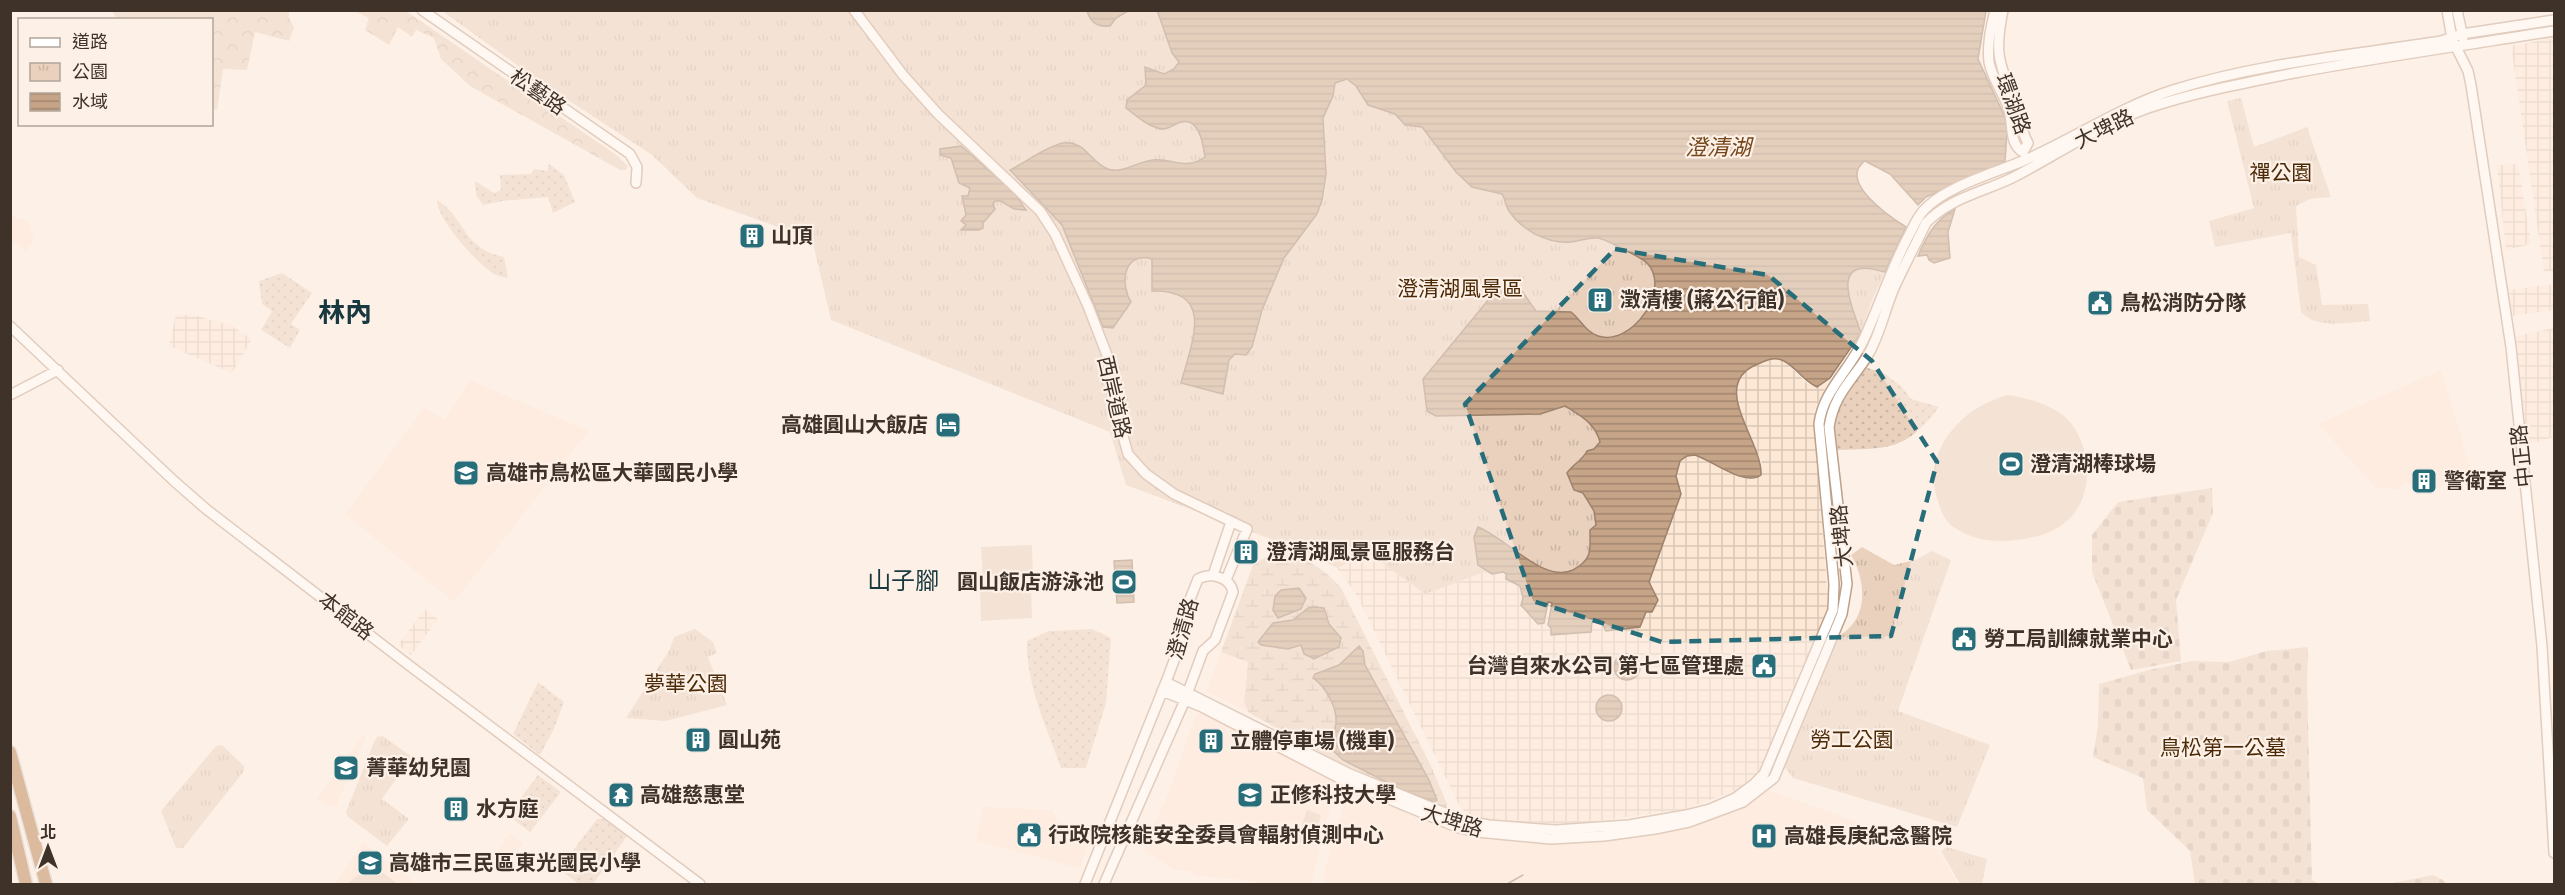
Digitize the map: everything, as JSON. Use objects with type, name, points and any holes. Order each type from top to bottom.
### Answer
[{"type":"highway","points":[[10,752],[46,885]]},
{"type":"highway","points":[[10,816],[26,885]]},
{"type":"main road","name":"松藝路","points":[[422,10],[630,154],[637,167],[636,183]]},
{"type":"main road","name":"西岸道路","points":[[854,10],[900,71],[938,114],[1001,172],[1040,212],[1054,234],[1071,268],[1107,355],[1114,404],[1128,454],[1146,474],[1174,494],[1247,529],[1226,580]]},
{"type":"main road","name":"中正路","points":[[2446,10],[2453,42],[2464,62],[2471,85],[2511,347],[2542,646],[2554,853]]},
{"type":"main road","name":"中正路","points":[[2457,10],[2465,46],[2464,62]]},
{"type":"main road","name":"環湖路","points":[[1998,13],[1999,65],[2017,109],[2021,130],[2028,143],[2023,152],[2017,149],[2014,143],[2009,110],[1989,62],[1989,35],[1998,13]]},
{"type":"main road","name":"大埤路","points":[[2453,42],[2462,34],[2554,20]]},
{"type":"main road","name":"大埤路","points":[[1164,686],[1350,774],[1462,820],[1489,825],[1555,830],[1629,825],[1710,809],[1735,798],[1764,774],[1833,610],[1834,584],[1819,424],[1821,410],[1827,396],[1862,343],[1897,258],[1921,212],[1927,206],[1964,185],[2025,160],[2123,109],[2173,90],[2266,67],[2453,42],[2465,46],[2554,31]]},
{"type":"main road","name":"本館路","points":[[10,326],[174,481],[206,508],[410,666],[700,885]]},
{"type":"main road","points":[[10,395],[58,370]]},
{"type":"main road","points":[[1213,575],[1232,522]]},
{"type":"main road","name":"澄清路","points":[[1085,885],[1181,642],[1179,627],[1198,579],[1213,575],[1226,580],[1233,592],[1215,640],[1203,651],[1187,696],[1104,885]]},
{"type":"highlighted area","points":[[1615,249],[1768,275],[1872,361],[1937,462],[1891,636],[1662,642],[1533,601],[1465,404]]},
{"type":"shaded area","points":[[2554,38],[2554,271],[2544,272],[2511,46]]},
{"type":"shaded area","points":[[2518,164],[2531,244],[2506,250],[2497,165]]},
{"type":"shaded area","points":[[11,216],[29,222],[34,240],[27,251],[14,243],[11,246]]},
{"type":"shaded area","points":[[2554,284],[2554,310],[2512,316],[2509,290]]},
{"type":"shaded area","points":[[176,314],[197,316],[230,325],[252,339],[232,373],[169,346]]},
{"type":"shaded area","points":[[2554,328],[2554,437],[2527,445],[2516,336]]},
{"type":"shaded area","points":[[1771,358],[1783,360],[1807,383],[1817,387],[1830,378],[1815,409],[1814,422],[1828,600],[1826,616],[1766,762],[1756,777],[1739,789],[1686,809],[1570,825],[1522,824],[1470,816],[1460,807],[1356,594],[1337,568],[1368,553],[1425,594],[1485,572],[1492,574],[1502,572],[1512,584],[1520,586],[1523,598],[1521,605],[1538,624],[1548,602],[1552,603],[1548,625],[1600,620],[1604,623],[1643,621],[1652,590],[1649,582],[1651,573],[1681,494],[1676,476],[1680,461],[1687,456],[1695,455],[1745,479],[1762,463],[1740,412],[1735,388],[1739,377],[1748,368]]},
{"type":"shaded area","points":[[2441,370],[2471,470],[2436,489],[2423,489],[2405,482],[2400,489],[2376,488],[2318,424]]},
{"type":"shaded area","name":"高雄市鳥松區大華國民小學","points":[[470,380],[589,431],[454,602],[345,514],[424,408],[445,420]]},
{"type":"shaded area","points":[[425,609],[438,619],[411,655],[398,645]]},
{"type":"shaded area","points":[[1221,652],[1248,662],[1244,702],[1249,713],[1206,691]]},
{"type":"shaded area","name":"正修科技大學","points":[[1204,711],[1336,782],[1311,884],[1256,884],[1254,881],[1193,875],[1193,871],[1174,870],[1143,850],[1169,791],[1196,715]]},
{"type":"shaded area","name":"菁華幼兒園","points":[[363,735],[366,737],[336,806],[331,807],[317,799]]},
{"type":"shaded area","name":"高雄長庚紀念醫院","points":[[1348,790],[1459,832],[1606,840],[1757,797],[1770,791],[1938,850],[1958,884],[1324,884],[1325,869]]},
{"type":"shaded area","name":"行政院核能安全委員會輻射偵測中心","points":[[983,807],[1052,810],[1057,819],[1090,840],[1080,868],[976,841]]},
{"type":"shaded area","points":[[510,833],[523,843],[501,873],[488,863]]},
{"type":"shaded area","name":"高雄市三民區東光國民小學","points":[[364,842],[417,884],[334,884]]},
{"type":"green space","points":[[112,11],[289,11],[289,18],[294,27],[289,41],[255,32],[247,70],[223,69],[217,110],[213,108],[213,18],[116,18]]},
{"type":"green space","points":[[354,11],[406,11],[615,154],[628,166],[626,170],[620,170],[470,86],[441,59],[434,38],[416,30],[412,37],[398,27],[389,45],[365,30],[369,18]]},
{"type":"green space","name":"澄清湖風景區","points":[[442,11],[1986,11],[1978,59],[2005,117],[2007,132],[2005,162],[1926,197],[1918,205],[1890,174],[1865,161],[1858,169],[1857,178],[1861,188],[1879,207],[1906,227],[1873,298],[1861,333],[1830,378],[1817,387],[1789,364],[1777,359],[1761,363],[1744,373],[1737,385],[1737,399],[1759,461],[1761,475],[1754,478],[1738,476],[1695,455],[1687,456],[1680,461],[1676,476],[1681,494],[1649,582],[1658,600],[1652,612],[1646,612],[1640,627],[1606,631],[1600,620],[1592,622],[1591,632],[1551,635],[1551,628],[1548,625],[1552,603],[1548,602],[1544,623],[1538,624],[1521,605],[1523,598],[1520,586],[1506,579],[1506,574],[1502,572],[1492,574],[1485,572],[1425,594],[1368,553],[1337,568],[1308,553],[1126,485],[1110,432],[831,320],[812,239],[697,198],[652,155],[542,83]]},
{"type":"green space","name":"禪公園","points":[[2241,98],[2254,147],[2307,127],[2331,197],[2310,199],[2296,206],[2299,257],[2316,265],[2322,305],[2368,304],[2370,321],[2324,323],[2308,318],[2301,312],[2291,233],[2215,247],[2209,221],[2254,208],[2227,101]]},
{"type":"green space","points":[[549,164],[564,175],[575,202],[553,213],[548,197],[483,205],[476,195],[475,181],[494,193],[501,190],[500,175],[531,174],[534,169],[547,171]]},
{"type":"green space","points":[[437,200],[446,206],[471,239],[480,247],[504,257],[508,278],[494,274],[468,251],[444,218]]},
{"type":"green space","points":[[282,273],[312,293],[291,324],[300,330],[290,348],[261,330],[272,311],[262,304],[259,281]]},
{"type":"green space","points":[[1865,367],[1885,374],[1902,387],[1911,399],[1939,407],[1916,432],[1894,445],[1869,449],[1836,450],[1834,414]]},
{"type":"green space","name":"澄清湖棒球場","points":[[2008,395],[2044,404],[2063,415],[2073,426],[2085,454],[2086,486],[2082,501],[2074,514],[2058,527],[2029,538],[1991,541],[1967,535],[1947,520],[1937,498],[1934,480],[1935,463],[1941,447],[1962,420],[1976,409]]},
{"type":"green space","points":[[2212,488],[2213,513],[2176,600],[2181,661],[2131,670],[2092,572],[2092,535],[2118,502]]},
{"type":"green space","points":[[1032,545],[1033,577],[983,579],[981,547]]},
{"type":"green space","name":"勞工公園","points":[[1862,547],[1894,565],[1915,560],[1932,551],[1951,560],[1898,711],[1990,745],[1957,827],[1793,778],[1784,766],[1837,637],[1855,621],[1860,611],[1862,589],[1851,555]]},
{"type":"green space","points":[[1282,554],[1314,565],[1341,588],[1431,766],[1447,808],[1440,810],[1335,760],[1249,713],[1244,703],[1248,662],[1221,652],[1253,565],[1269,555]]},
{"type":"green space","points":[[1031,587],[1032,618],[981,621],[980,589]]},
{"type":"green space","name":"夢華公園","points":[[695,629],[713,642],[717,653],[708,657],[727,705],[666,721],[626,718],[670,649],[674,637]]},
{"type":"green space","points":[[1092,629],[1111,638],[1106,703],[1086,768],[1061,768],[1034,690],[1027,641],[1049,631]]},
{"type":"green space","name":"鳥松第一公墓","points":[[2308,647],[2312,880],[2320,884],[2195,884],[2190,851],[2147,810],[2143,778],[2093,757],[2098,725],[2099,684],[2192,661],[2229,662],[2267,651]]},
{"type":"green space","points":[[538,682],[564,702],[553,731],[540,755],[513,734]]},
{"type":"green space","points":[[383,736],[412,757],[382,799],[409,819],[387,846],[347,816],[346,812],[374,742],[377,737]]},
{"type":"green space","points":[[222,745],[244,766],[244,771],[183,848],[176,848],[161,811],[216,746]]},
{"type":"green space","points":[[538,775],[561,792],[530,832],[508,815]]},
{"type":"green space","points":[[1307,810],[1321,815],[1311,846],[1296,841]]},
{"type":"green space","points":[[597,819],[605,819],[627,836],[593,884],[579,884],[561,871],[561,866]]},
{"type":"green space","points":[[1947,847],[1987,859],[1982,884],[1960,884],[1941,851]]},
{"type":"green space","points":[[375,871],[383,873],[398,884],[347,884],[358,875]]},
{"type":"green space","points":[[2433,875],[2446,884],[2388,884]]},
{"type":"water","points":[[1087,10],[1128,11],[1116,18],[1110,26],[1105,26],[1098,25],[1090,19]]},
{"type":"water","name":"澄清湖","points":[[1157,10],[1986,11],[1978,59],[2005,117],[2007,132],[2005,162],[1926,197],[1918,205],[1890,174],[1865,161],[1858,169],[1857,178],[1861,188],[1879,207],[1906,227],[1885,272],[1867,268],[1856,270],[1850,276],[1849,296],[1861,333],[1830,378],[1817,387],[1789,364],[1777,359],[1761,363],[1744,373],[1737,385],[1737,399],[1759,461],[1761,475],[1754,478],[1738,476],[1695,455],[1687,456],[1680,461],[1676,476],[1681,494],[1649,582],[1658,600],[1652,612],[1646,612],[1640,627],[1606,631],[1600,620],[1592,622],[1591,632],[1551,635],[1551,628],[1548,625],[1552,603],[1548,602],[1544,623],[1538,624],[1521,605],[1523,598],[1520,586],[1506,579],[1506,574],[1503,572],[1492,574],[1478,565],[1474,537],[1478,527],[1489,532],[1525,558],[1550,571],[1562,573],[1573,570],[1584,562],[1589,553],[1590,530],[1596,525],[1594,511],[1583,493],[1574,490],[1567,473],[1587,451],[1594,449],[1600,442],[1598,435],[1587,421],[1565,406],[1540,414],[1436,416],[1427,411],[1423,379],[1499,287],[1519,287],[1536,311],[1571,312],[1587,329],[1598,336],[1611,337],[1624,333],[1645,313],[1651,300],[1655,287],[1653,274],[1647,263],[1598,238],[1571,242],[1553,241],[1528,230],[1514,218],[1502,194],[1472,187],[1456,172],[1422,127],[1405,125],[1395,114],[1368,105],[1356,86],[1347,79],[1335,83],[1333,96],[1323,118],[1326,174],[1322,200],[1317,214],[1284,258],[1262,310],[1252,347],[1246,355],[1235,354],[1229,360],[1223,394],[1181,383],[1190,352],[1195,322],[1192,309],[1185,299],[1172,293],[1152,291],[1152,259],[1135,260],[1126,271],[1125,278],[1131,302],[1113,328],[1103,327],[1062,225],[1010,170],[1057,144],[1063,143],[1077,145],[1096,162],[1113,170],[1125,169],[1153,160],[1185,164],[1205,157],[1199,133],[1192,124],[1181,122],[1168,128],[1158,128],[1143,121],[1126,108],[1127,100],[1146,85],[1145,67],[1164,74],[1174,69],[1179,62],[1172,53]]},
{"type":"water","points":[[961,146],[1011,188],[1026,210],[1014,209],[1001,201],[995,201],[993,204],[995,209],[983,223],[983,228],[961,230],[966,225],[961,221],[966,215],[962,196],[968,196],[970,188],[959,183],[951,158],[940,155],[940,149]]},
{"type":"water","points":[[1955,209],[1948,232],[1950,258],[1934,263],[1927,255],[1918,256],[1932,229]]},
{"type":"water","name":"圓山飯店游泳池","points":[[1132,560],[1134,602],[1117,603],[1114,561]]},
{"type":"water","points":[[1299,588],[1306,598],[1301,609],[1278,618],[1273,610],[1275,596],[1281,590]]},
{"type":"water","points":[[1308,608],[1324,608],[1329,624],[1341,638],[1339,647],[1314,659],[1304,654],[1301,645],[1288,649],[1261,645],[1258,642],[1273,623],[1293,620]]},
{"type":"water","points":[[1359,646],[1363,651],[1365,665],[1429,780],[1437,800],[1434,802],[1402,790],[1343,760],[1327,745],[1334,730],[1336,715],[1327,693],[1313,678],[1315,674],[1339,665]]},
{"type":"water","points":[[1627,654],[1636,658],[1640,667],[1636,676],[1627,680],[1618,676],[1614,667],[1618,658]]},
{"type":"water","points":[[1609,695],[1618,699],[1622,708],[1618,717],[1609,721],[1600,717],[1596,708],[1600,699]]},
{"type":"waterway","points":[[1507,884],[1523,875]]},
{"type":"place","name":"山頂","points":[[752,236]]},
{"type":"place","name":"澂清樓 (蔣公行館)","points":[[1600,300]]},
{"type":"place","name":"鳥松消防分隊","points":[[2100,303]]},
{"type":"place","name":"高雄圓山大飯店","points":[[948,425]]},
{"type":"place","name":"澄清湖棒球場","points":[[2011,464]]},
{"type":"place","name":"高雄市鳥松區大華國民小學","points":[[466,473]]},
{"type":"place","name":"警衛室","points":[[2424,481]]},
{"type":"place","name":"澄清湖風景區服務台","points":[[1246,552]]},
{"type":"place","name":"圓山飯店游泳池","points":[[1124,582]]},
{"type":"place","name":"勞工局訓練就業中心","points":[[1964,639]]},
{"type":"place","name":"台灣自來水公司 第七區管理處","points":[[1764,666]]},
{"type":"place","name":"圓山苑","points":[[698,740]]},
{"type":"place","name":"立體停車場 (機車)","points":[[1211,741]]},
{"type":"place","name":"菁華幼兒園","points":[[346,768]]},
{"type":"place","name":"高雄慈惠堂","points":[[621,795]]},
{"type":"place","name":"正修科技大學","points":[[1250,795]]},
{"type":"place","name":"水方庭","points":[[456,809]]},
{"type":"place","name":"行政院核能安全委員會輻射偵測中心","points":[[1029,835]]},
{"type":"place","name":"高雄長庚紀念醫院","points":[[1764,836]]},
{"type":"place","name":"高雄市三民區東光國民小學","points":[[370,863]]},
{"type":"district","name":"林內","points":[[345,313]]},
{"type":"district","name":"山子腳","points":[[903,581]]}]
